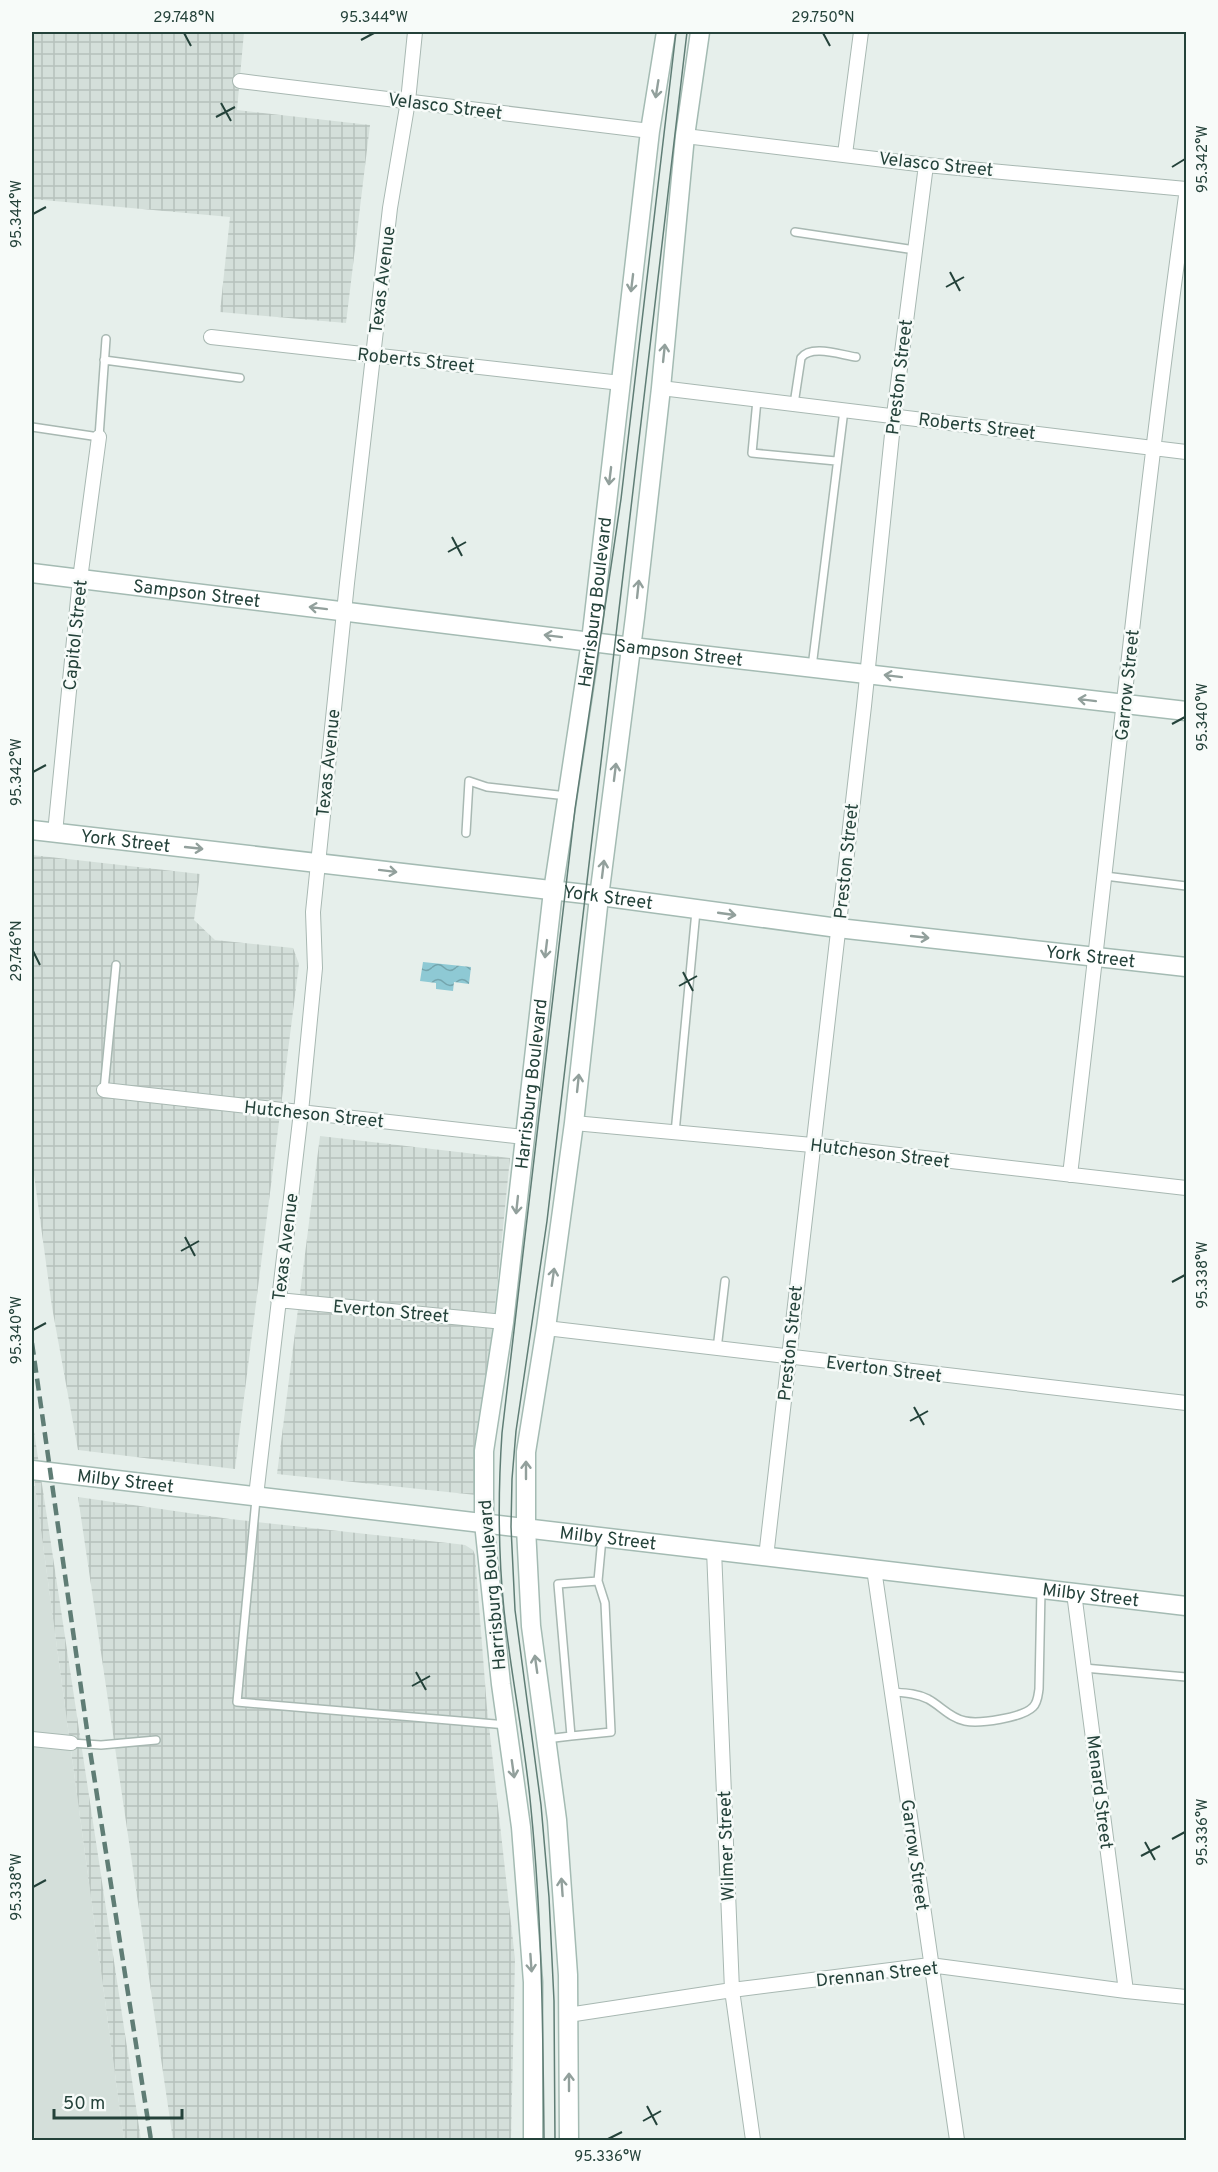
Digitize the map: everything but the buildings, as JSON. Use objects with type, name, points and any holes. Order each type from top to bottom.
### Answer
[{"type":"main road","name":"Harrisburg Boulevard","points":[[533,2140],[533,1982],[521,1827],[484,1523],[484,1451],[504,1322],[553,891],[591,641],[651,131],[666,32]]},
{"type":"main road","name":"Harrisburg Boulevard","points":[[569,2140],[568,1975],[557,1820],[531,1626],[526,1528],[526,1452],[546,1328],[574,1123],[632,647],[661,388],[685,136],[700,32]]},
{"type":"main road","name":"Sampson Street","points":[[32,573],[632,647],[1186,711]]},
{"type":"main road","name":"York Street","points":[[32,830],[318,862],[838,928],[1186,967]]},
{"type":"main road","name":"Milby Street","points":[[32,1470],[1186,1606]]},
{"type":"street","name":"Texas Avenue","points":[[256,1496],[301,1112],[315,968],[313,912],[344,611],[392,194],[408,101],[415,32]]},
{"type":"street","points":[[845,154],[861,32]]},
{"type":"street","name":"Velasco Street","points":[[240,81],[651,131]]},
{"type":"street","name":"Velasco Street","points":[[685,136],[926,165],[1186,189]]},
{"type":"street","name":"Preston Street","points":[[766,1557],[867,673],[894,415],[926,165]]},
{"type":"street","name":"Garrow Street","points":[[1070,1175],[1106,876],[1153,449],[1182,259],[1186,196]]},
{"type":"street","name":"Roberts Street","points":[[211,337],[621,383]]},
{"type":"street","name":"Roberts Street","points":[[661,388],[1186,452]]},
{"type":"street","name":"Capitol Street","points":[[55,833],[80,579],[99,437]]},
{"type":"street","name":"Hutcheson Street","points":[[104,1090],[524,1137]]},
{"type":"street","name":"Hutcheson Street","points":[[574,1123],[812,1145],[1186,1188]]},
{"type":"street","name":"Everton Street","points":[[279,1300],[504,1322]]},
{"type":"street","name":"Everton Street","points":[[546,1328],[1186,1403]]},
{"type":"street","name":"Wilmer Street","points":[[714,1550],[732,1990],[753,2140]]},
{"type":"street","name":"Garrow Street","points":[[874,1569],[957,2140]]},
{"type":"street","name":"Menard Street","points":[[1074,1593],[1126,1992]]},
{"type":"street","points":[[32,1739],[70,1743]]},
{"type":"street","name":"Drennan Street","points":[[568,2015],[732,1990],[930,1965],[1126,1992],[1186,1997]]},
{"type":"lane","points":[[795,232],[915,250]]},
{"type":"lane","points":[[32,427],[99,437],[106,339]]},
{"type":"lane","points":[[794,404],[801,358],[804,353],[812,351],[856,357]]},
{"type":"lane","points":[[104,360],[240,378]]},
{"type":"lane","points":[[757,400],[752,453],[836,461]]},
{"type":"lane","points":[[812,667],[844,410]]},
{"type":"lane","points":[[466,833],[469,781],[488,787],[567,796]]},
{"type":"lane","points":[[1106,876],[1186,886]]},
{"type":"lane","points":[[675,1133],[697,909]]},
{"type":"lane","points":[[104,1090],[116,965]]},
{"type":"lane","points":[[717,1349],[725,1281]]},
{"type":"lane","points":[[256,1496],[237,1702],[507,1725]]},
{"type":"lane","points":[[546,1739],[611,1731],[605,1603],[598,1581],[602,1537]]},
{"type":"lane","points":[[571,1736],[558,1584],[598,1581]]},
{"type":"lane","points":[[891,1692],[915,1694],[928,1699],[954,1717],[966,1721],[996,1720],[1032,1708],[1037,1701],[1039,1689],[1041,1589]]},
{"type":"lane","points":[[1084,1668],[1186,1677]]},
{"type":"lane","points":[[70,1743],[101,1745],[156,1740]]},
{"type":"shaded area","points":[[32,32],[244,32],[237,110],[370,125],[346,323],[220,312],[230,217],[32,199]]},
{"type":"shaded area","points":[[32,855],[200,874],[194,920],[215,940],[293,948],[299,964],[235,1469],[78,1450],[52,1307],[32,1160]]},
{"type":"shaded area","points":[[320,1136],[510,1158],[476,1495],[277,1474]]},
{"type":"shaded area","points":[[32,1418],[141,2140],[124,2140],[35,1486]]},
{"type":"shaded area","points":[[32,1486],[35,1486],[124,2140],[35,2140],[32,2115]]},
{"type":"shaded area","points":[[78,1497],[230,1519],[465,1545],[473,1550],[487,1708],[515,1959],[511,2140],[173,2140]]},
{"type":"water","points":[[423,962],[471,967],[469,984],[454,982],[453,991],[436,989],[436,983],[420,981]]},
{"type":"tram line","points":[[544,2140],[541,1974],[535,1850],[504,1610],[501,1566],[499,1499],[502,1433],[575,809],[621,499],[676,32]]},
{"type":"tram line","points":[[555,2140],[554,2001],[549,1897],[541,1805],[515,1610],[511,1527],[512,1479],[516,1431],[547,1221],[687,32]]},
{"type":"railway","points":[[32,1343],[89,1744],[151,2140]]}]
